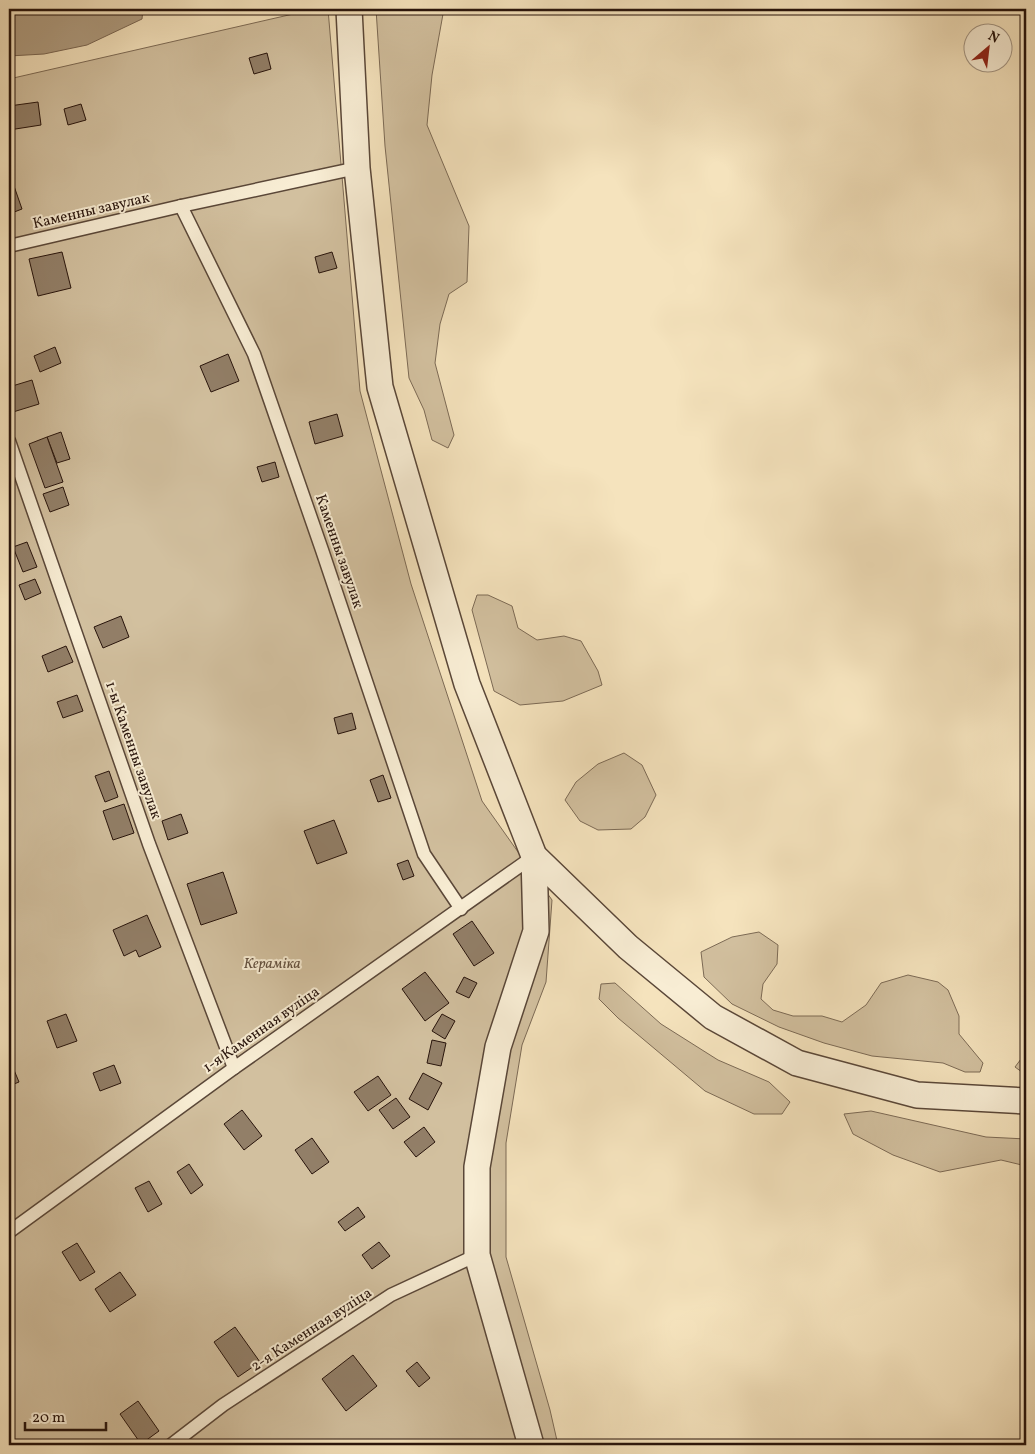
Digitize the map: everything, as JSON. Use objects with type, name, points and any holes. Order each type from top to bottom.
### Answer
[{"type":"street","points":[[349,9],[358,168],[380,387],[467,684],[534,856],[536,931],[498,1047],[477,1167],[477,1255],[531,1445]]},
{"type":"street","points":[[534,856],[628,947],[713,1017],[797,1063],[917,1095],[1026,1101]]},
{"type":"lane","name":"Каменны завулак","points":[[9,246],[181,206],[358,168]]},
{"type":"lane","name":"Каменны завулак","points":[[181,206],[254,354],[424,854],[461,908]]},
{"type":"lane","name":"1-ы Каменны завулак","points":[[9,441],[149,844],[234,1068]]},
{"type":"lane","name":"1-я Каменная вуліца","points":[[9,1232],[234,1068],[534,856]]},
{"type":"lane","name":"2-я Каменная вуліца","points":[[172,1445],[223,1405],[391,1295],[477,1255]]},
{"type":"green space","name":"Кераміка","points":[[315,9],[328,9],[360,391],[411,584],[482,801],[552,900],[546,982],[522,1045],[506,1143],[506,1257],[550,1410],[558,1445],[9,1445],[9,79]]},
{"type":"green space","points":[[376,9],[442,9],[443,14],[432,75],[427,125],[469,226],[467,282],[449,294],[440,324],[435,363],[454,435],[448,448],[432,440],[424,410],[409,378],[385,146]]},
{"type":"green space","points":[[477,595],[488,595],[512,606],[518,628],[537,640],[564,636],[581,641],[598,671],[602,685],[563,701],[520,705],[494,691],[472,610]]},
{"type":"green space","points":[[624,753],[642,765],[656,795],[645,817],[631,829],[598,830],[580,821],[565,800],[576,782],[598,764]]},
{"type":"green space","points":[[759,932],[778,945],[777,964],[763,984],[761,999],[773,1010],[793,1016],[822,1016],[842,1022],[866,1005],[881,983],[908,975],[938,982],[948,990],[959,1016],[959,1034],[983,1063],[980,1072],[965,1072],[943,1063],[872,1056],[824,1043],[779,1027],[732,1004],[704,977],[701,952],[732,937]]},
{"type":"green space","points":[[615,983],[661,1024],[718,1060],[769,1082],[790,1102],[782,1114],[754,1114],[705,1091],[618,1018],[599,999],[601,984]]},
{"type":"green space","points":[[1026,1055],[1026,1075],[1015,1067]]},
{"type":"green space","points":[[871,1111],[986,1137],[1026,1139],[1026,1166],[1001,1160],[940,1172],[893,1155],[853,1134],[844,1114]]},
{"type":"shaded area","points":[[9,9],[143,9],[142,19],[87,45],[44,54],[9,56]]},
{"type":"building","points":[[267,53],[271,69],[254,74],[249,58]]},
{"type":"building","points":[[38,102],[41,125],[9,130],[9,106]]},
{"type":"building","points":[[81,104],[86,120],[68,125],[64,109]]},
{"type":"building","points":[[14,186],[22,209],[9,214],[9,187]]},
{"type":"building","points":[[62,252],[71,288],[38,296],[29,259]]},
{"type":"building","points":[[332,252],[337,268],[319,273],[315,257]]},
{"type":"building","points":[[55,347],[61,363],[40,372],[34,356]]},
{"type":"building","points":[[228,354],[239,381],[211,392],[200,366]]},
{"type":"building","points":[[32,380],[39,404],[13,412],[9,400],[9,387]]},
{"type":"building","points":[[337,414],[343,436],[315,444],[309,422]]},
{"type":"building","points":[[61,432],[70,459],[57,463],[47,437]]},
{"type":"building","points":[[47,437],[63,482],[45,488],[29,444]]},
{"type":"building","points":[[275,462],[279,477],[262,482],[257,467]]},
{"type":"building","points":[[63,487],[69,505],[50,512],[43,494]]},
{"type":"building","points":[[27,542],[37,567],[23,572],[13,547]]},
{"type":"building","points":[[35,579],[41,593],[25,600],[19,585]]},
{"type":"building","points":[[121,616],[129,637],[103,648],[94,627]]},
{"type":"building","points":[[66,646],[73,662],[48,672],[42,656]]},
{"type":"building","points":[[77,695],[83,711],[63,718],[57,702]]},
{"type":"building","points":[[352,713],[356,729],[338,734],[334,718]]},
{"type":"building","points":[[109,771],[118,797],[105,802],[95,776]]},
{"type":"building","points":[[383,775],[391,798],[378,802],[370,780]]},
{"type":"building","points":[[124,804],[134,833],[113,840],[103,811]]},
{"type":"building","points":[[181,814],[188,833],[168,840],[162,821]]},
{"type":"building","points":[[334,820],[347,853],[317,864],[304,831]]},
{"type":"building","points":[[408,860],[414,876],[403,880],[397,864]]},
{"type":"building","points":[[223,872],[237,913],[201,925],[187,884]]},
{"type":"building","points":[[147,915],[161,947],[139,957],[136,950],[124,956],[113,930]]},
{"type":"building","points":[[472,921],[494,953],[474,966],[453,934]]},
{"type":"building","points":[[425,972],[449,1003],[425,1021],[402,989]]},
{"type":"building","points":[[464,977],[477,983],[469,998],[456,992]]},
{"type":"building","points":[[66,1014],[77,1041],[57,1048],[47,1021]]},
{"type":"building","points":[[442,1014],[455,1021],[445,1039],[432,1031]]},
{"type":"building","points":[[432,1040],[446,1043],[441,1066],[427,1063]]},
{"type":"building","points":[[9,1058],[19,1082],[9,1086]]},
{"type":"building","points":[[114,1065],[121,1083],[100,1091],[93,1073]]},
{"type":"building","points":[[423,1073],[442,1083],[428,1110],[409,1099]]},
{"type":"building","points":[[378,1076],[391,1095],[368,1111],[354,1092]]},
{"type":"building","points":[[396,1098],[410,1117],[393,1129],[379,1110]]},
{"type":"building","points":[[242,1110],[262,1136],[244,1150],[224,1124]]},
{"type":"building","points":[[424,1127],[435,1142],[416,1157],[404,1142]]},
{"type":"building","points":[[312,1138],[329,1162],[312,1174],[295,1150]]},
{"type":"building","points":[[189,1164],[203,1185],[191,1194],[177,1172]]},
{"type":"building","points":[[149,1181],[162,1204],[148,1212],[135,1188]]},
{"type":"building","points":[[358,1207],[365,1217],[345,1231],[338,1222]]},
{"type":"building","points":[[379,1242],[390,1256],[372,1269],[362,1255]]},
{"type":"building","points":[[77,1243],[95,1272],[80,1281],[62,1252]]},
{"type":"building","points":[[120,1272],[136,1295],[110,1312],[95,1289]]},
{"type":"building","points":[[235,1327],[260,1362],[238,1377],[214,1342]]},
{"type":"building","points":[[353,1355],[377,1386],[346,1411],[322,1379]]},
{"type":"building","points":[[417,1362],[430,1378],[419,1387],[406,1371]]},
{"type":"building","points":[[138,1401],[159,1431],[141,1444],[120,1414]]}]
